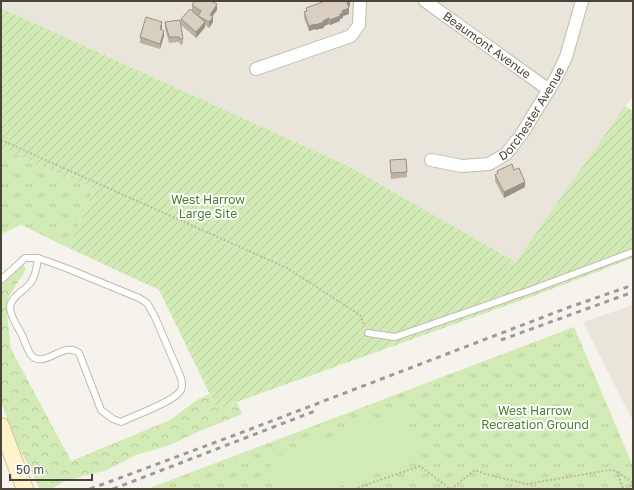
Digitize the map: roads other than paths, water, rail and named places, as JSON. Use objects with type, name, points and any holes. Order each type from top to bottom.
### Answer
[{"type":"street","points":[[256,69],[351,36],[359,25],[360,1]]},
{"type":"street","name":"Beaumont Avenue","points":[[425,1],[549,90]]},
{"type":"street","name":"Dorchester Avenue","points":[[431,160],[462,166],[489,164],[506,154],[521,135],[556,78],[566,57],[582,1]]},
{"type":"street","points":[[1,426],[24,489]]},
{"type":"lane","points":[[368,332],[395,337],[531,290],[633,252]]},
{"type":"lane","points":[[1,280],[25,258],[38,258],[72,270],[139,298],[147,303],[155,317],[181,378],[183,384],[181,391],[173,399],[121,422],[113,420],[101,410],[79,353],[75,350],[69,349],[43,359],[38,359],[31,355],[12,316],[10,307],[12,301],[31,282],[36,271],[38,258]]},
{"type":"railway","points":[[90,489],[567,308],[633,285]]},
{"type":"railway","points":[[501,340],[633,292]]},
{"type":"railway","points":[[113,489],[315,411]]},
{"type":"park label","name":"West Harrow Large Site","points":[[208,207]]},
{"type":"park label","name":"West Harrow Recreation Ground","points":[[535,418]]}]
